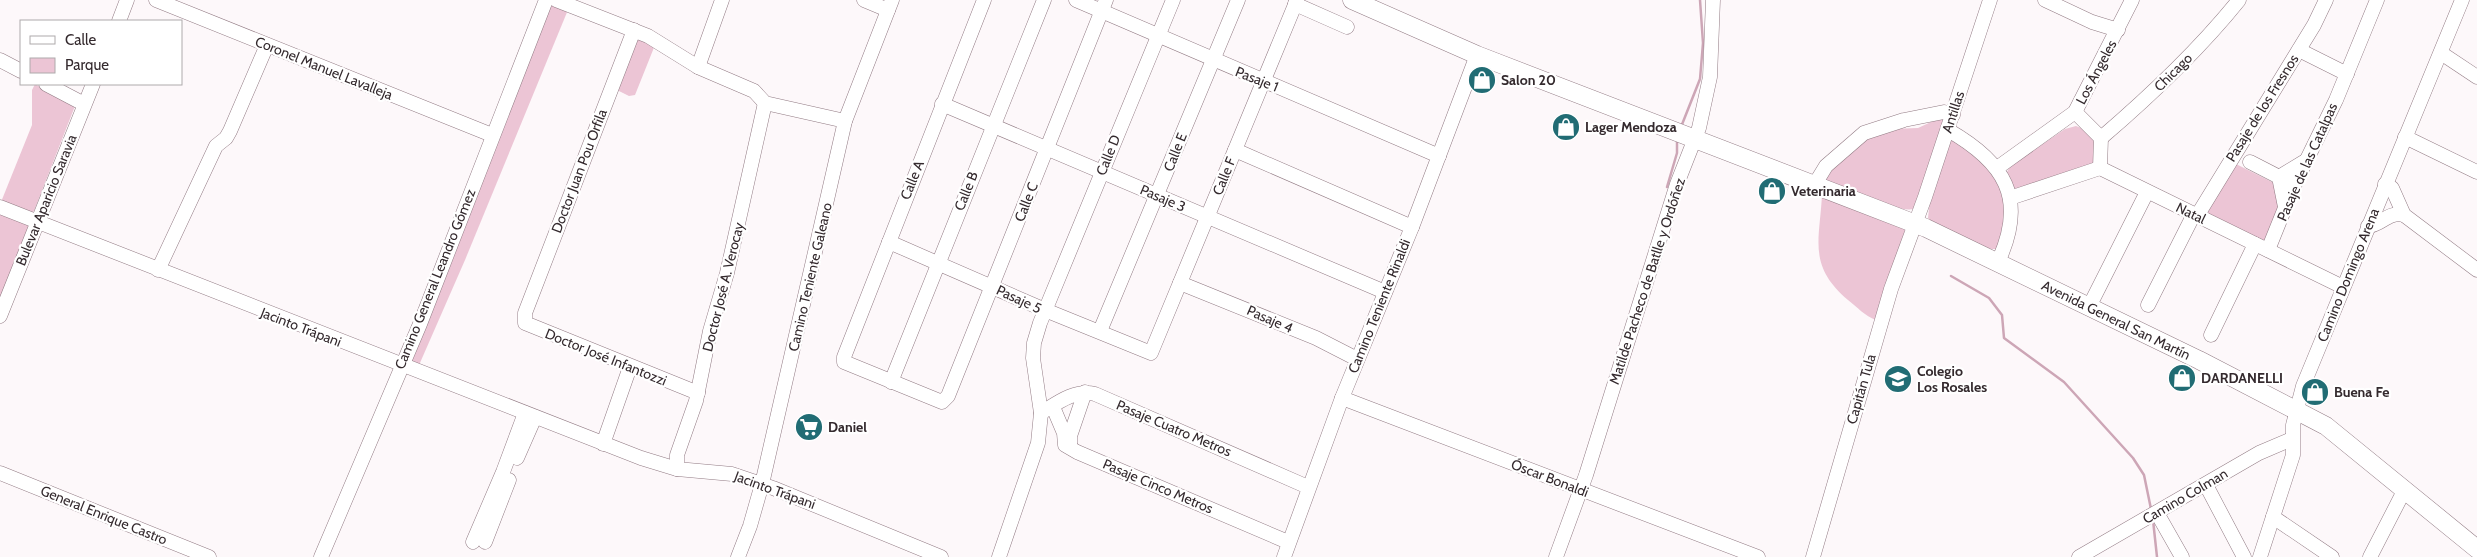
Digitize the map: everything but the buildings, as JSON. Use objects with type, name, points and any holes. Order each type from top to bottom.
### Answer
[{"type":"main road","name":"Avenida General San Martín","points":[[1352,0],[1477,56],[1815,184],[1915,224],[1998,262],[2296,408],[2340,436],[2477,549]]},
{"type":"street","points":[[119,20],[127,0]]},
{"type":"street","name":"Coronel Manuel Lavalleja","points":[[156,0],[492,135]]},
{"type":"street","name":"Camino General Leandro Gómez","points":[[321,557],[401,366],[546,0]]},
{"type":"street","points":[[556,0],[656,40],[698,67],[754,91],[765,103],[845,121]]},
{"type":"street","points":[[698,67],[722,0]]},
{"type":"street","points":[[864,0],[890,5]]},
{"type":"street","name":"Calle A","points":[[891,382],[844,362],[845,349],[889,242],[982,0]]},
{"type":"street","name":"Calle B","points":[[891,382],[992,125],[1044,0]]},
{"type":"street","name":"Pasaje 1","points":[[1076,0],[1104,6],[1157,36],[1263,82],[1349,116],[1439,156]]},
{"type":"street","name":"Calle D","points":[[1047,410],[1033,358],[1034,343],[1045,310],[1173,0]]},
{"type":"street","name":"Calle E","points":[[1100,331],[1238,0]]},
{"type":"street","name":"Matilde Pacheco de Batlle y Ordóñez","points":[[1556,557],[1580,489],[1677,184],[1696,139],[1710,78],[1713,0]]},
{"type":"street","name":"Antillas","points":[[1915,224],[1990,0]]},
{"type":"street","points":[[2045,0],[2092,22],[2118,30]]},
{"type":"street","name":"Los Ángeles","points":[[1997,168],[2075,112],[2132,0]]},
{"type":"street","name":"Chicago","points":[[2101,138],[2174,72],[2218,27],[2239,0]]},
{"type":"street","name":"Pasaje de los Fresnos","points":[[2148,305],[2196,215],[2299,50],[2326,0]]},
{"type":"street","name":"Pasaje de las Catalpas","points":[[2268,250],[2285,206],[2347,74],[2378,0]]},
{"type":"street","name":"Camino Domingo Arena","points":[[2260,557],[2293,455],[2292,439],[2296,408],[2303,386],[2342,287],[2462,0]]},
{"type":"street","points":[[1296,2],[1347,27]]},
{"type":"street","name":"Calle F","points":[[1151,353],[1296,2]]},
{"type":"street","name":"Camino Teniente Galeano","points":[[738,557],[750,526],[762,484],[845,121],[890,5]]},
{"type":"street","name":"Calle C","points":[[891,382],[942,402],[948,396],[1045,148],[1104,6]]},
{"type":"street","name":"Doctor Juan Pou Orfila","points":[[525,313],[634,30]]},
{"type":"street","points":[[158,270],[216,146],[226,138],[230,131],[267,45]]},
{"type":"street","points":[[2299,50],[2347,74]]},
{"type":"street","points":[[2441,54],[2477,77]]},
{"type":"street","name":"Camino Teniente Rinaldi","points":[[1284,557],[1308,487],[1357,359],[1412,227],[1477,56]]},
{"type":"street","points":[[0,60],[20,70]]},
{"type":"street","points":[[48,85],[84,104]]},
{"type":"street","name":"Bulevar Aparicio Saravia","points":[[0,316],[93,85]]},
{"type":"street","name":"Doctor José A. Verocay","points":[[677,469],[677,455],[698,393],[710,332],[728,273],[765,103]]},
{"type":"street","name":"Pasaje 3","points":[[942,104],[1385,292]]},
{"type":"street","points":[[1815,184],[1826,166],[1864,133],[1904,120],[1944,112],[1952,114]]},
{"type":"street","points":[[2010,198],[2100,168],[2101,138],[2075,112]]},
{"type":"street","points":[[1948,130],[1979,149],[1997,168],[2010,198],[2009,237],[1998,262]]},
{"type":"street","points":[[2247,134],[2250,162]]},
{"type":"street","points":[[2406,137],[2477,172]]},
{"type":"street","points":[[1235,150],[1412,227]]},
{"type":"street","points":[[2233,155],[2295,185]]},
{"type":"street","points":[[2279,177],[2309,158]]},
{"type":"street","name":"Natal","points":[[2100,168],[2342,287]]},
{"type":"street","points":[[2279,177],[2285,206]]},
{"type":"street","points":[[2385,184],[2392,188],[2404,215]]},
{"type":"street","points":[[2089,307],[2147,192]]},
{"type":"street","name":"Jacinto Trápani","points":[[1,211],[38,222],[603,444],[677,469],[732,474],[762,484],[941,557]]},
{"type":"street","points":[[2368,226],[2374,226],[2388,216],[2397,213],[2404,215],[2477,270]]},
{"type":"street","name":"Capitán Tula","points":[[1812,557],[1885,307],[1915,224]]},
{"type":"street","name":"Pasaje 5","points":[[889,242],[1045,310],[1151,353]]},
{"type":"street","points":[[2211,335],[2255,244]]},
{"type":"street","name":"Pasaje 4","points":[[1180,283],[1316,338],[1357,359]]},
{"type":"street","name":"Doctor José Infantozzi","points":[[525,313],[525,323],[630,368],[698,393]]},
{"type":"street","points":[[603,444],[630,368]]},
{"type":"street","points":[[999,557],[1034,457],[1047,410],[1071,395],[1085,392]]},
{"type":"street","points":[[1070,448],[1070,436],[1085,392]]},
{"type":"street","name":"Pasaje Cuatro Metros","points":[[1085,392],[1095,394],[1308,487]]},
{"type":"street","name":"Óscar Bonaldi","points":[[1342,398],[1758,557]]},
{"type":"street","points":[[1047,410],[1064,433],[1065,445],[1070,448]]},
{"type":"street","points":[[479,542],[530,415]]},
{"type":"street","name":"Camino Colman","points":[[2080,557],[2260,453],[2292,439]]},
{"type":"street","name":"Pasaje Cinco Metros","points":[[1070,448],[1288,542]]},
{"type":"street","name":"General Enrique Castro","points":[[0,473],[209,557]]},
{"type":"street","points":[[2206,485],[2244,557]]},
{"type":"street","points":[[2370,557],[2405,489]]},
{"type":"street","points":[[2157,513],[2182,557]]},
{"type":"street","points":[[2272,517],[2332,557]]},
{"type":"green space","points":[[546,0],[570,5],[465,260],[416,372],[401,366]]},
{"type":"green space","points":[[637,36],[655,45],[635,95],[629,96],[615,89]]},
{"type":"green space","points":[[34,85],[37,85],[75,106],[34,211],[31,213],[1,202],[32,125],[32,90]]},
{"type":"green space","points":[[1944,116],[1948,121],[1913,209],[1882,203],[1823,181],[1823,173],[1868,134],[1889,129],[1918,128]]},
{"type":"green space","points":[[2076,126],[2088,133],[2094,142],[2095,154],[2091,167],[2019,191],[2011,186],[2006,174],[2010,166],[2065,129]]},
{"type":"green space","points":[[1956,140],[1994,172],[2007,210],[1997,249],[1991,249],[1974,243],[1931,222],[1928,218],[1930,199],[1949,141]]},
{"type":"green space","points":[[2234,163],[2288,190],[2266,243],[2205,212]]},
{"type":"green space","points":[[1822,194],[1901,224],[1905,230],[1876,320],[1848,300],[1826,275],[1819,251]]},
{"type":"green space","points":[[0,211],[29,225],[29,229],[0,304]]},
{"type":"waterway","points":[[1681,127],[1700,79],[1703,43],[1700,0]]},
{"type":"waterway","points":[[1667,187],[1677,153],[1677,140]]},
{"type":"waterway","points":[[1951,276],[1989,298],[2002,315],[2004,338],[2064,382],[2133,458],[2144,475],[2151,509]]},
{"type":"waterway","points":[[2153,520],[2157,557]]},
{"type":"place","name":"Salon 20","points":[[1482,80]]},
{"type":"place","name":"Lager Mendoza","points":[[1566,127]]},
{"type":"place","name":"Veterinaria","points":[[1772,191]]},
{"type":"place","name":"DARDANELLI","points":[[2182,378]]},
{"type":"place","name":"Colegio Los Rosales","points":[[1898,379]]},
{"type":"place","name":"Buena Fe","points":[[2315,392]]},
{"type":"place","name":"Daniel","points":[[809,427]]}]
